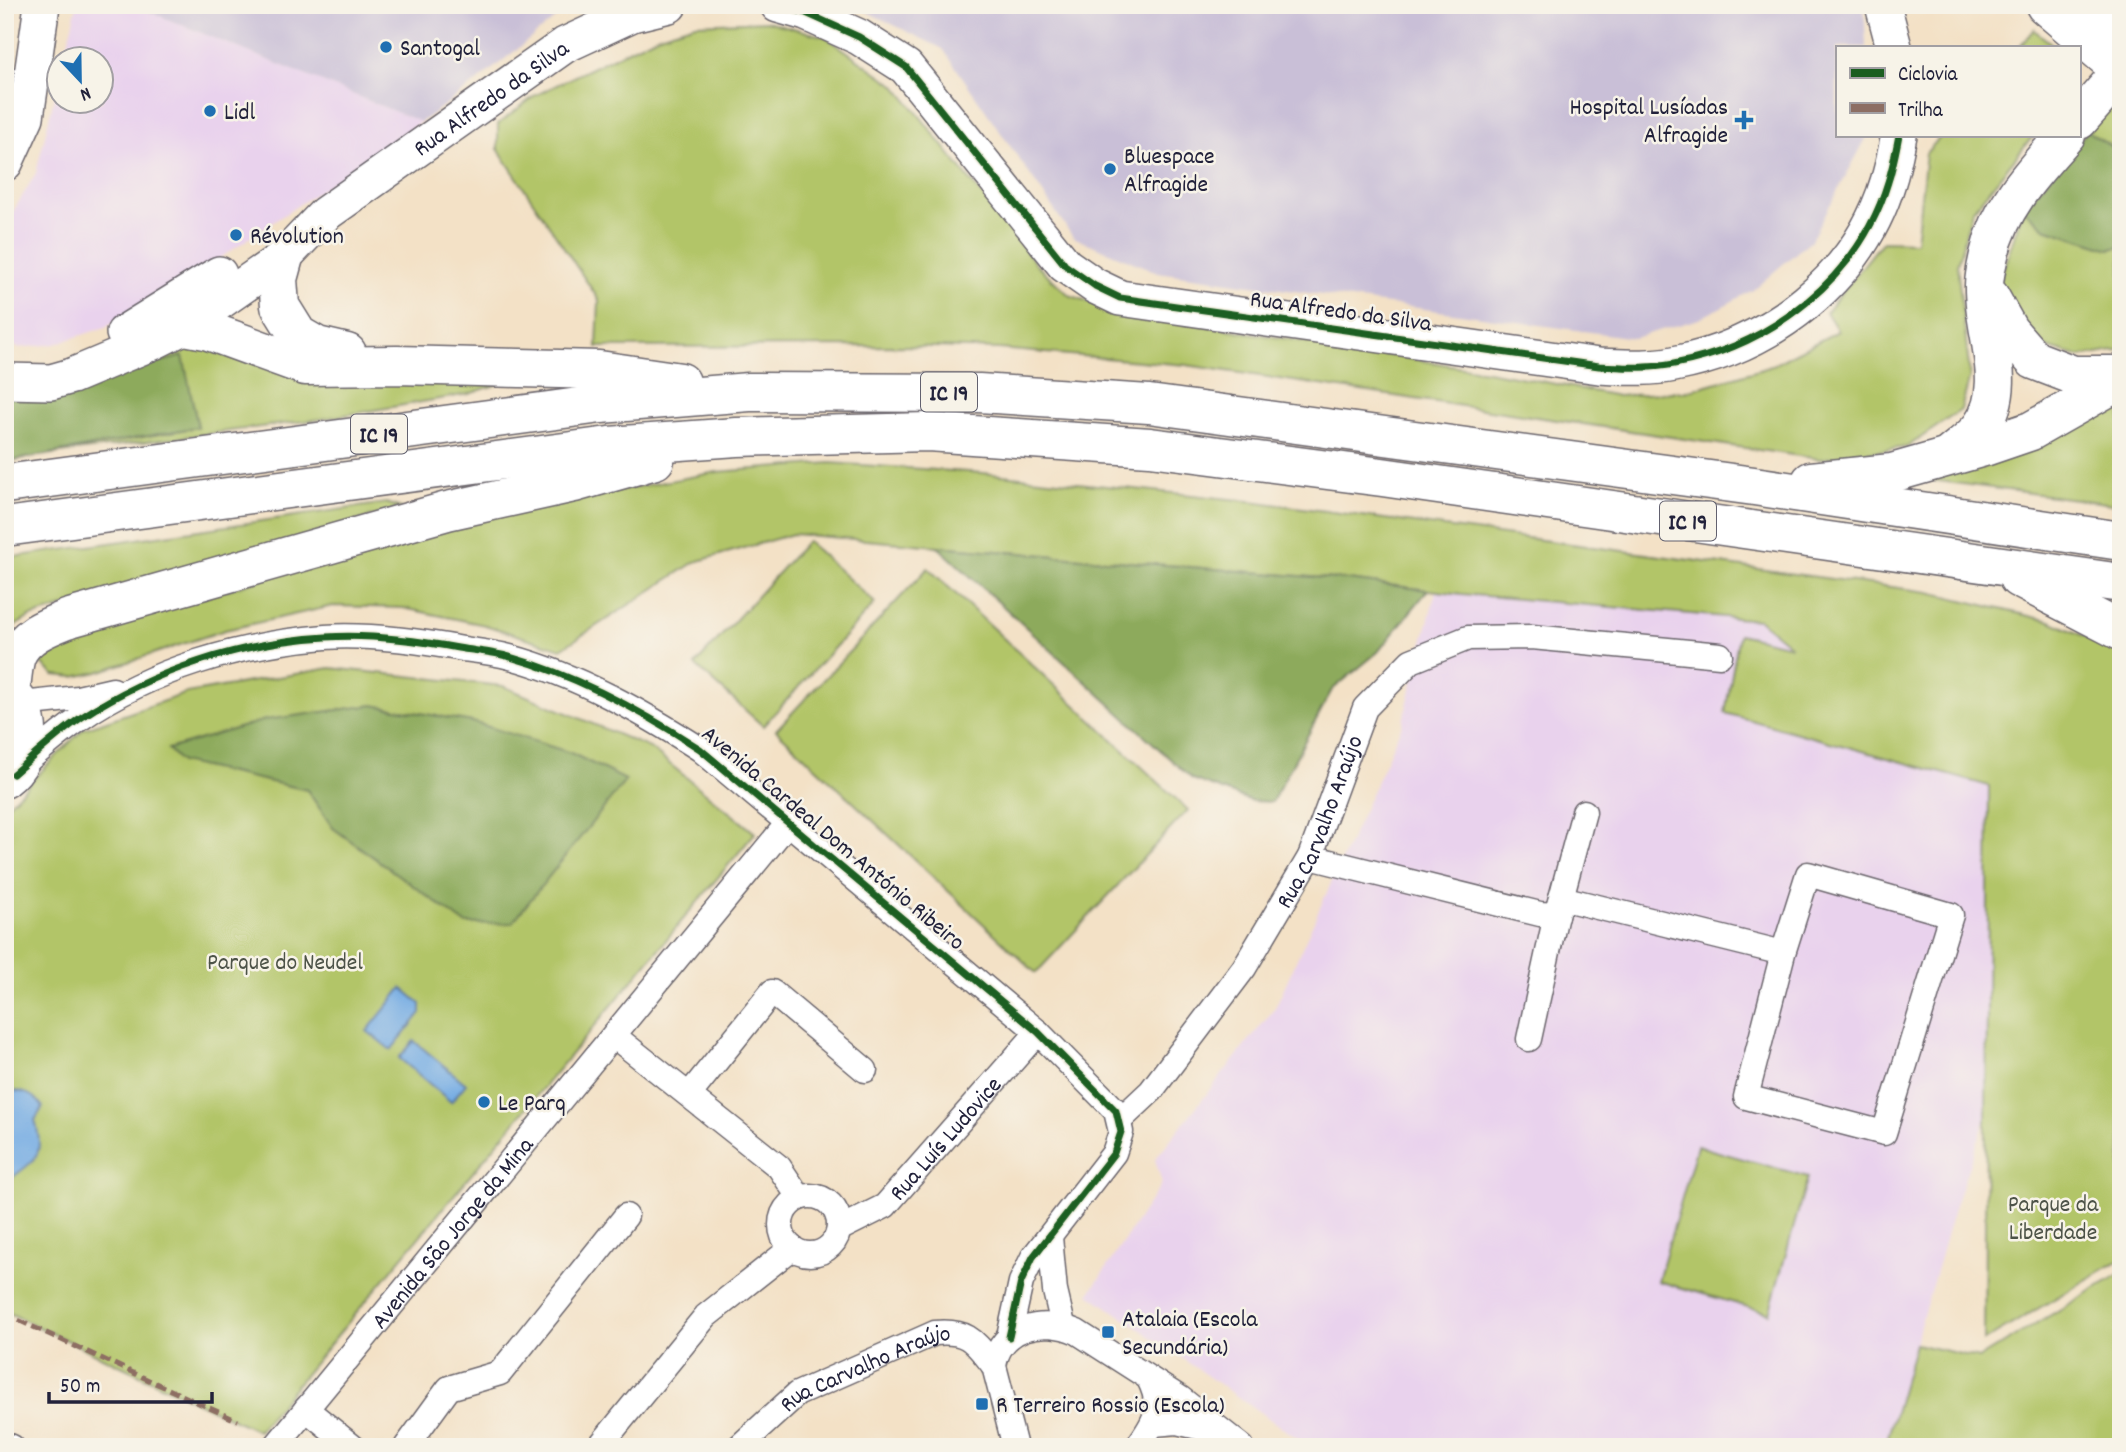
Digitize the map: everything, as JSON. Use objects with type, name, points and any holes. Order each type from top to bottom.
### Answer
[{"type":"highway","points":[[2045,5],[2121,71],[2080,119]]},
{"type":"highway","points":[[2092,5],[2121,31]]},
{"type":"highway","points":[[1945,460],[1981,427],[1993,400],[1995,369],[1984,286],[1990,252],[2002,216],[2024,182],[2065,136]]},
{"type":"highway","points":[[284,257],[278,279],[280,306],[298,335],[317,346],[397,365]]},
{"type":"highway","points":[[1984,286],[2008,331],[2034,360],[2073,375],[2121,378]]},
{"type":"highway","points":[[185,326],[206,330],[305,366],[397,365],[599,370],[749,392]]},
{"type":"highway","points":[[1754,486],[1892,473],[1945,460],[2031,431],[2121,378]]},
{"type":"highway","name":"IC 19","points":[[8,484],[601,404],[749,392],[979,393],[1149,404],[1754,486],[2121,541]]},
{"type":"highway","name":"IC 19","points":[[10,527],[609,446],[737,437],[928,432],[1150,447],[1382,477],[2121,583]]},
{"type":"highway","points":[[12,694],[17,656],[25,644],[39,630],[70,618],[447,511],[574,483],[737,437]]},
{"type":"highway","points":[[1995,565],[2121,631]]},
{"type":"street","points":[[5,163],[26,117],[41,5]]},
{"type":"street","name":"Rua Alfredo da Silva","points":[[129,330],[269,240],[325,214],[565,45],[632,14],[668,5]]},
{"type":"street","name":"Rua Alfredo da Silva","points":[[778,5],[806,13],[859,37],[906,67],[1065,265],[1095,286],[1121,298],[1600,366],[1635,368],[1672,365],[1713,355],[1761,335],[1797,311],[1847,261],[1870,225],[1888,183],[1899,136]]},
{"type":"street","points":[[1883,5],[1894,46]]},
{"type":"street","name":"Rua Alfredo da Silva","points":[[5,381],[51,382],[72,376],[185,326],[284,257],[325,214]]},
{"type":"street","name":"Rua Alfredo da Silva","points":[[5,358],[16,361],[48,359],[129,330],[162,325],[185,326]]},
{"type":"street","name":"Avenida Cardeal Dom António Ribeiro","points":[[9,777],[82,718],[138,685],[185,666],[256,645],[328,637],[415,640],[510,657],[576,681],[651,717],[700,749],[1038,1032],[1108,1100],[1120,1120]]},
{"type":"street","name":"Rua Carvalho Araújo","points":[[1120,1120],[1151,1091],[1244,968],[1310,857],[1365,708],[1411,661],[1468,638],[1532,637],[1720,655]]},
{"type":"street","name":"Avenida Cardeal Dom António Ribeiro","points":[[12,694],[78,698],[138,685]]},
{"type":"street","points":[[9,777],[24,758],[29,739],[28,720],[12,694]]},
{"type":"street","points":[[1528,1040],[1558,907],[1584,813]]},
{"type":"street","name":"Avenida São Jorge da Mina","points":[[275,1447],[788,823]]},
{"type":"street","points":[[1310,857],[1540,915],[1558,907],[1783,953]]},
{"type":"street","points":[[1808,874],[1951,915],[1884,1133],[1746,1097],[1783,953],[1808,874]]},
{"type":"street","points":[[689,1095],[772,992],[865,1070]]},
{"type":"street","name":"Rua Luís Ludovice","points":[[839,1229],[885,1206],[1038,1032]]},
{"type":"street","points":[[614,1036],[779,1167],[799,1197]]},
{"type":"street","points":[[1009,1336],[1021,1282],[1033,1257],[1114,1153],[1121,1132],[1120,1120]]},
{"type":"street","points":[[809,1195],[828,1202],[835,1209],[839,1229],[832,1245],[817,1254],[800,1253],[792,1248],[781,1231],[780,1221],[790,1203],[809,1195]]},
{"type":"street","points":[[406,1447],[449,1388],[500,1373],[626,1216]]},
{"type":"street","points":[[1050,1237],[1055,1291],[1063,1325]]},
{"type":"street","points":[[599,1447],[706,1316],[792,1248]]},
{"type":"street","points":[[1015,1447],[994,1366],[996,1353],[1009,1336],[1019,1330],[1042,1324],[1063,1325],[1077,1332],[1180,1398],[1233,1440]]},
{"type":"street","name":"Rua Carvalho Araújo","points":[[739,1447],[797,1394],[935,1333],[952,1332],[967,1336],[994,1366]]},
{"type":"street","points":[[1137,1447],[1154,1424],[1156,1394],[1149,1379]]},
{"type":"street","points":[[306,1409],[353,1447]]},
{"type":"street","points":[[1154,1424],[1177,1422],[1198,1425],[1233,1440]]},
{"type":"street","points":[[5,1444],[12,1447]]},
{"type":"shaded area","points":[[77,5],[133,5],[421,122],[164,296],[106,327],[55,344],[18,348],[5,341],[5,225],[36,173],[50,116],[116,116],[116,46],[67,46]]},
{"type":"shaded area","points":[[133,5],[572,5],[475,83],[421,122]]},
{"type":"shaded area","points":[[853,5],[1864,5],[1866,46],[1836,46],[1836,136],[1867,136],[1811,240],[1753,290],[1699,319],[1634,338],[1157,272],[1073,237],[943,49]]},
{"type":"shaded area","points":[[1443,563],[1847,596],[2121,742],[1956,1202],[1885,1447],[1310,1447],[1089,1294],[1162,1183],[1155,1159],[1275,1008],[1402,725]]},
{"type":"green space","points":[[767,21],[826,37],[896,86],[1037,265],[1069,295],[1121,312],[1493,372],[1618,396],[1687,391],[1769,367],[1838,331],[1826,312],[1883,241],[1916,242],[1926,153],[1941,136],[2033,136],[1972,211],[1957,265],[1970,376],[1961,410],[1907,447],[1819,459],[1186,365],[999,349],[901,346],[597,347],[599,300],[498,149],[498,124],[536,95],[659,35],[695,24]]},
{"type":"green space","points":[[2034,29],[2055,46],[2020,46]]},
{"type":"green space","points":[[2118,99],[2121,102],[2121,153],[2087,131]]},
{"type":"green space","points":[[2087,131],[2121,153],[2121,247],[2110,249],[2045,228],[2023,209]]},
{"type":"green space","points":[[2023,209],[2110,249],[2121,247],[2119,350],[2080,357],[2043,346],[1998,285]]},
{"type":"green space","points":[[184,335],[501,383],[469,394],[322,419],[45,455],[198,427],[144,366],[50,400]]},
{"type":"green space","points":[[183,356],[198,427],[5,462],[5,396],[50,400],[144,366]]},
{"type":"green space","points":[[2121,394],[2121,505],[1923,479]]},
{"type":"green space","name":"Parque da Liberdade","points":[[830,463],[983,473],[1258,502],[1929,592],[2050,621],[2121,652],[2121,1259],[1984,1341],[1989,786],[1725,713],[1739,634],[1791,646],[1759,620],[1462,594],[1348,580],[793,534],[695,562],[561,649],[485,625],[403,608],[333,606],[225,630],[98,672],[74,677],[54,675],[40,662],[49,646],[429,526],[717,472]]},
{"type":"green space","points":[[386,503],[401,508],[30,617],[5,632],[5,558]]},
{"type":"green space","points":[[807,541],[875,603],[763,726],[695,665]]},
{"type":"green space","points":[[937,546],[1348,580],[1428,590],[1378,652],[1332,690],[1272,802],[1251,801],[1192,779]]},
{"type":"green space","points":[[928,568],[1188,810],[1036,973],[776,730]]},
{"type":"green space","name":"Parque do Neudel","points":[[330,668],[503,686],[650,748],[755,833],[258,1431],[5,1311],[5,808],[83,729],[187,693]]},
{"type":"green space","points":[[373,705],[473,722],[571,753],[626,780],[512,923],[466,924],[333,828],[307,790],[181,762],[168,749],[265,720]]},
{"type":"green space","points":[[1697,1146],[1808,1177],[1769,1313],[1658,1281]]},
{"type":"green space","points":[[2121,1273],[2121,1447],[1885,1447],[1915,1344],[1979,1358]]},
{"type":"water","points":[[402,988],[421,1004],[421,1013],[391,1050],[367,1031]]},
{"type":"water","points":[[414,1041],[466,1084],[451,1102],[399,1058]]},
{"type":"water","points":[[5,1090],[27,1094],[43,1107],[35,1120],[38,1152],[29,1164],[5,1184]]},
{"type":"marked path","points":[[5,1314],[238,1421]]},
{"type":"cycle path","points":[[778,5],[806,13],[859,37],[906,67],[1065,265],[1095,286],[1120,298],[1599,366],[1656,367],[1710,355],[1777,324],[1806,302],[1833,277],[1856,248],[1874,217],[1890,176],[1899,136]]},
{"type":"cycle path","points":[[13,774],[82,717],[168,672],[230,652],[326,637],[376,637],[498,654],[585,684],[655,721],[700,749],[1038,1032],[1116,1111],[1121,1132],[1114,1153],[1033,1257],[1021,1282],[1009,1337]]},
{"type":"place","name":"Santogal","points":[[386,47]]},
{"type":"place","name":"Lidl","points":[[210,111]]},
{"type":"place","name":"Hospital Lusíadas Alfragide","points":[[1744,120]]},
{"type":"place","name":"Bluespace Alfragide","points":[[1110,169]]},
{"type":"place","name":"Révolution","points":[[236,235]]},
{"type":"place","name":"Le Parq","points":[[484,1102]]},
{"type":"place","name":"Atalaia (Escola Secundária)","points":[[1108,1332]]},
{"type":"place","name":"R Terreiro Rossio (Escola)","points":[[982,1404]]}]
